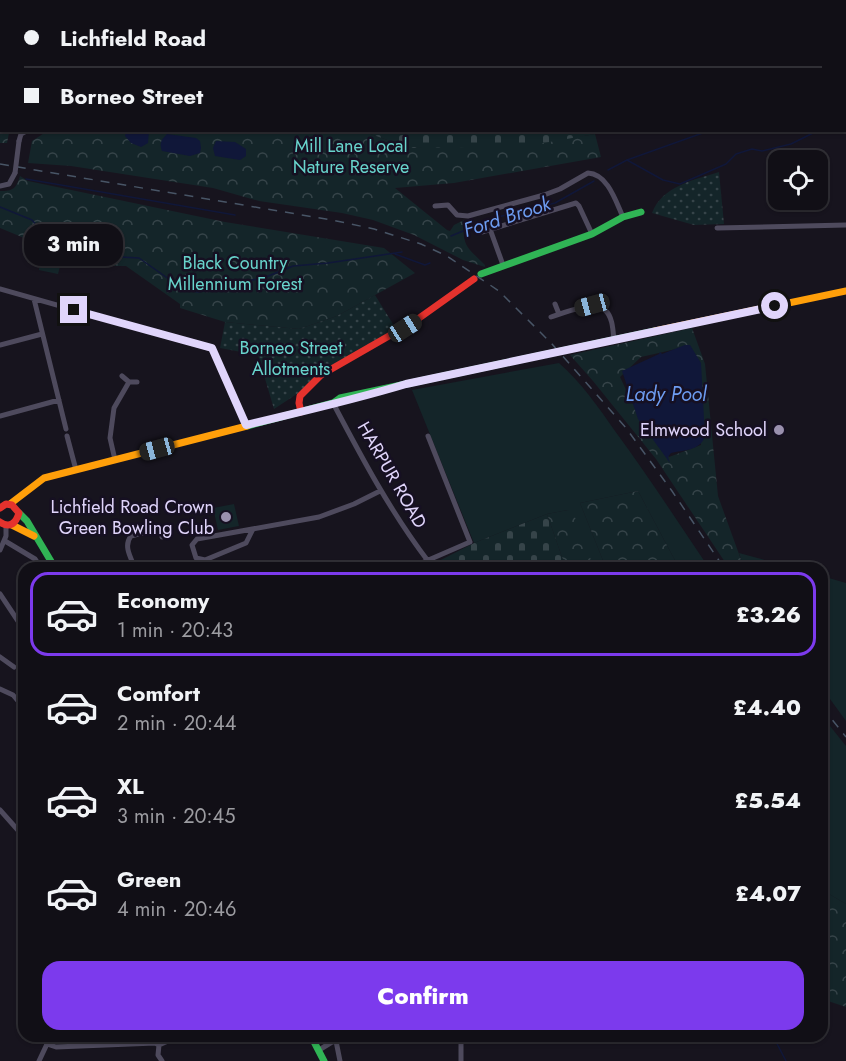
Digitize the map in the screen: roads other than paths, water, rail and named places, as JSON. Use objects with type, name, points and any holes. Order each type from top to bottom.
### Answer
[{"type":"main road","points":[[481,274],[592,234],[624,217],[641,212]]},
{"type":"main road","points":[[301,411],[298,401],[300,395],[327,372],[456,296],[474,279]]},
{"type":"main road","points":[[4,505],[41,480],[301,411],[340,398],[846,291]]},
{"type":"main road","points":[[6,524],[17,521],[22,494]]},
{"type":"main road","points":[[4,505],[18,511],[27,520],[51,562]]},
{"type":"main road","points":[[6,524],[25,530],[37,538]]},
{"type":"main road","points":[[314,1042],[324,1061]]},
{"type":"street","points":[[0,186],[9,184],[15,173],[19,141],[21,134],[24,132]]},
{"type":"street","points":[[435,206],[448,205],[457,216],[468,216],[544,195],[588,173],[594,173],[607,184],[624,217]]},
{"type":"street","points":[[482,232],[576,203],[592,234]]},
{"type":"street","points":[[717,228],[846,225]]},
{"type":"street","points":[[490,229],[503,265]]},
{"type":"street","points":[[0,289],[212,348],[246,425]]},
{"type":"street","points":[[34,299],[76,471]]},
{"type":"street","points":[[555,304],[559,314]]},
{"type":"street","points":[[551,317],[592,305],[600,306],[609,314],[614,341]]},
{"type":"street","points":[[0,345],[42,334]]},
{"type":"street","points":[[122,376],[129,382],[137,382]]},
{"type":"street","points":[[115,460],[110,438],[114,408],[129,382]]},
{"type":"street","points":[[0,416],[59,400]]},
{"type":"street","name":"HARPUR ROAD","points":[[333,402],[380,491],[403,528],[428,561]]},
{"type":"street","points":[[428,436],[470,542],[428,561]]},
{"type":"street","points":[[423,447],[431,444]]},
{"type":"street","points":[[253,529],[246,543],[205,560],[196,558],[192,545],[197,539],[333,513],[380,491]]},
{"type":"street","points":[[0,550],[5,541],[6,524]]},
{"type":"street","points":[[132,562],[128,552],[128,540],[131,536],[158,529],[162,537]]},
{"type":"street","points":[[5,541],[37,562]]},
{"type":"street","points":[[0,594],[18,621]]},
{"type":"street","points":[[0,657],[14,667]]},
{"type":"street","points":[[0,689],[13,695],[18,701]]},
{"type":"street","points":[[0,810],[18,830]]},
{"type":"street","points":[[38,1059],[47,1044],[56,1047],[155,1043],[159,1045],[166,1042]]},
{"type":"street","points":[[319,1050],[329,1042]]},
{"type":"street","points":[[333,1042],[340,1061]]},
{"type":"street","points":[[461,1042],[461,1061]]},
{"type":"street","points":[[159,1045],[158,1055],[162,1061]]},
{"type":"water","points":[[126,132],[149,132],[148,143],[141,147],[131,143],[125,136]]},
{"type":"water","points":[[167,134],[196,138],[200,141],[200,153],[190,156],[162,151],[161,142]]},
{"type":"water","points":[[216,141],[235,142],[246,149],[246,156],[240,160],[215,156],[213,148]]},
{"type":"water","name":"Lady Pool","points":[[690,345],[701,363],[705,437],[695,447],[671,453],[668,457],[670,463],[638,419],[622,371],[660,352],[662,354]]},
{"type":"waterway","name":"Ford Brook","points":[[608,170],[627,160],[705,132]]},
{"type":"waterway","points":[[627,160],[663,180],[680,184],[726,164],[736,154],[752,149],[762,151],[791,144],[815,132]]},
{"type":"waterway","points":[[26,179],[235,215]]},
{"type":"waterway","name":"Ford Brook","points":[[451,236],[494,218],[555,203],[594,181]]},
{"type":"waterway","name":"Ford Brook","points":[[0,207],[32,220],[43,233],[80,250],[103,256],[139,258],[183,289],[198,292],[266,277],[293,266],[402,252]]},
{"type":"waterway","name":"Ford Brook","points":[[395,254],[425,265],[430,263]]},
{"type":"waterway","points":[[776,1042],[786,1061]]},
{"type":"railway","points":[[0,164],[332,220],[374,229],[421,244],[447,256],[499,291],[552,344],[626,428],[720,562]]},
{"type":"railway","points":[[828,714],[846,737]]},
{"type":"place","name":"Elmwood School","points":[[779,430]]},
{"type":"place","name":"Lichfield Road Crown Green Bowling Club","points":[[226,517]]},
{"type":"park label","name":"Mill Lane Local Nature Reserve","points":[[351,156]]},
{"type":"park label","name":"Black Country Millennium Forest","points":[[235,273]]},
{"type":"park label","name":"Borneo Street Allotments","points":[[291,358]]}]
